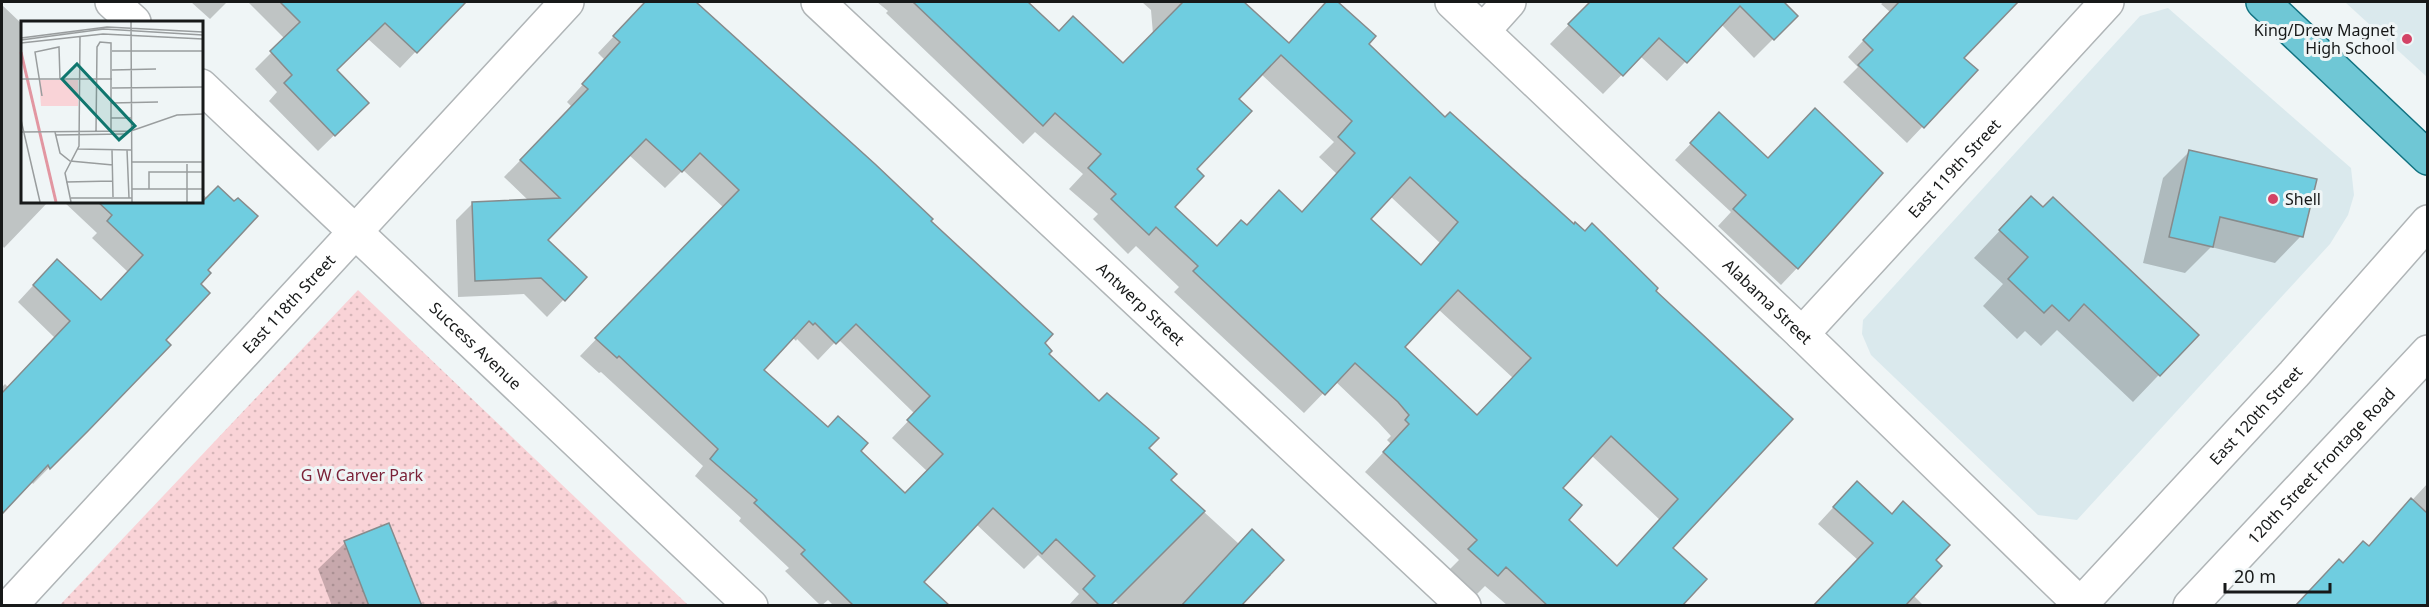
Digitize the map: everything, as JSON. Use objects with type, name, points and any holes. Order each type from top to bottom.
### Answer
[{"type":"main road","points":[[2263,2],[2427,158]]},
{"type":"street","points":[[112,2],[133,21]]},
{"type":"street","name":"East 118th Street","points":[[9,606],[567,2]]},
{"type":"street","name":"Antwerp Street","points":[[818,2],[1464,606]]},
{"type":"street","name":"Alabama Street","points":[[1452,2],[1802,334],[2080,605]]},
{"type":"street","points":[[1483,31],[1509,2]]},
{"type":"street","name":"East 119th Street","points":[[1802,334],[2108,2]]},
{"type":"street","name":"Success Avenue","points":[[202,87],[751,606]]},
{"type":"street","name":"East 120th Street","points":[[2080,605],[2294,374],[2427,222]]},
{"type":"street","name":"120th Street Frontage Road","points":[[2190,606],[2427,352]]},
{"type":"shaded area","name":"King/Drew Magnet High School","points":[[2345,2],[2427,2],[2427,77]]},
{"type":"shaded area","points":[[2168,8],[2351,168],[2354,195],[2348,215],[2330,244],[2077,520],[2038,515],[1871,355],[1862,334],[1863,320],[2140,16]]},
{"type":"green space","name":"G W Carver Park","points":[[358,290],[688,605],[59,606]]},
{"type":"building","points":[[280,2],[466,2],[417,53],[385,23],[337,70],[369,103],[335,136],[284,83],[292,75],[270,51],[300,22]]},
{"type":"building","points":[[645,2],[696,2],[875,164],[933,219],[931,221],[1053,334],[1045,343],[1052,351],[1049,354],[1099,401],[1107,393],[1159,438],[1149,448],[1177,474],[1171,480],[1205,511],[1110,606],[1100,606],[1083,589],[1095,576],[1056,539],[1042,554],[993,508],[924,582],[950,606],[854,606],[801,554],[805,550],[754,503],[757,500],[710,459],[718,449],[619,356],[617,358],[595,338],[739,190],[700,153],[682,172],[646,139],[548,240],[587,277],[565,301],[541,278],[475,281],[472,202],[560,198],[520,160],[588,89],[582,84],[620,42],[613,36]],"holes":[[[809,321],[813,325],[815,323],[836,344],[856,324],[930,396],[907,420],[943,454],[905,493],[861,451],[868,443],[838,416],[828,427],[764,370]]]},
{"type":"building","points":[[913,2],[1028,2],[1059,31],[1073,16],[1123,63],[1183,2],[1244,2],[1289,43],[1326,2],[1338,2],[1376,36],[1369,44],[1445,117],[1450,112],[1574,224],[1575,222],[1585,231],[1592,223],[1658,288],[1656,291],[1793,419],[1673,548],[1707,579],[1682,606],[1548,606],[1506,567],[1498,576],[1468,549],[1477,540],[1383,452],[1409,424],[1405,420],[1409,415],[1398,402],[1355,363],[1325,395],[1193,271],[1198,266],[1156,227],[1149,235],[1111,199],[1116,194],[1088,168],[1101,154],[1055,113],[1043,126]],"holes":[[[1281,55],[1352,121],[1338,137],[1355,153],[1302,212],[1279,190],[1247,225],[1241,220],[1217,246],[1175,207],[1204,176],[1197,169],[1252,111],[1239,99]],[[1410,177],[1458,222],[1421,265],[1371,219]],[[1458,290],[1531,358],[1477,415],[1405,347]],[[1611,436],[1678,499],[1617,566],[1569,520],[1582,505],[1563,488]]]},
{"type":"building","points":[[1590,2],[1784,2],[1798,16],[1774,40],[1740,6],[1687,63],[1659,38],[1623,76],[1568,24]]},
{"type":"building","points":[[1899,2],[2018,2],[1964,58],[1978,70],[1924,128],[1858,65],[1873,50],[1863,40]]},
{"type":"building","points":[[1815,108],[1883,173],[1798,269],[1733,209],[1746,195],[1690,143],[1719,112],[1768,158]]},
{"type":"building","points":[[2189,150],[2317,179],[2303,237],[2220,217],[2213,247],[2169,237]]},
{"type":"building","points":[[218,186],[234,201],[238,198],[258,216],[208,270],[211,273],[201,284],[210,293],[166,340],[171,345],[50,469],[48,465],[2,514],[2,393],[70,321],[33,285],[57,259],[101,300],[143,255],[107,221],[112,215],[98,202],[203,201]]},
{"type":"building","points":[[2031,196],[2043,207],[2053,197],[2199,335],[2160,376],[2084,304],[2069,321],[2052,305],[2044,313],[2008,279],[2028,257],[1999,230]]},
{"type":"building","points":[[1857,481],[1892,514],[1903,501],[1950,545],[1936,560],[1942,566],[1905,606],[1813,606],[1873,543],[1833,507]]},
{"type":"building","points":[[2411,498],[2427,513],[2427,606],[2295,606],[2339,559],[2343,563],[2363,541],[2369,546]]},
{"type":"building","points":[[389,523],[422,606],[369,606],[344,541]]},
{"type":"building","points":[[1252,529],[1284,560],[1241,606],[1181,606]]},
{"type":"place","name":"King/Drew Magnet High School","points":[[2407,39]]},
{"type":"place","name":"Shell","points":[[2273,199]]}]
